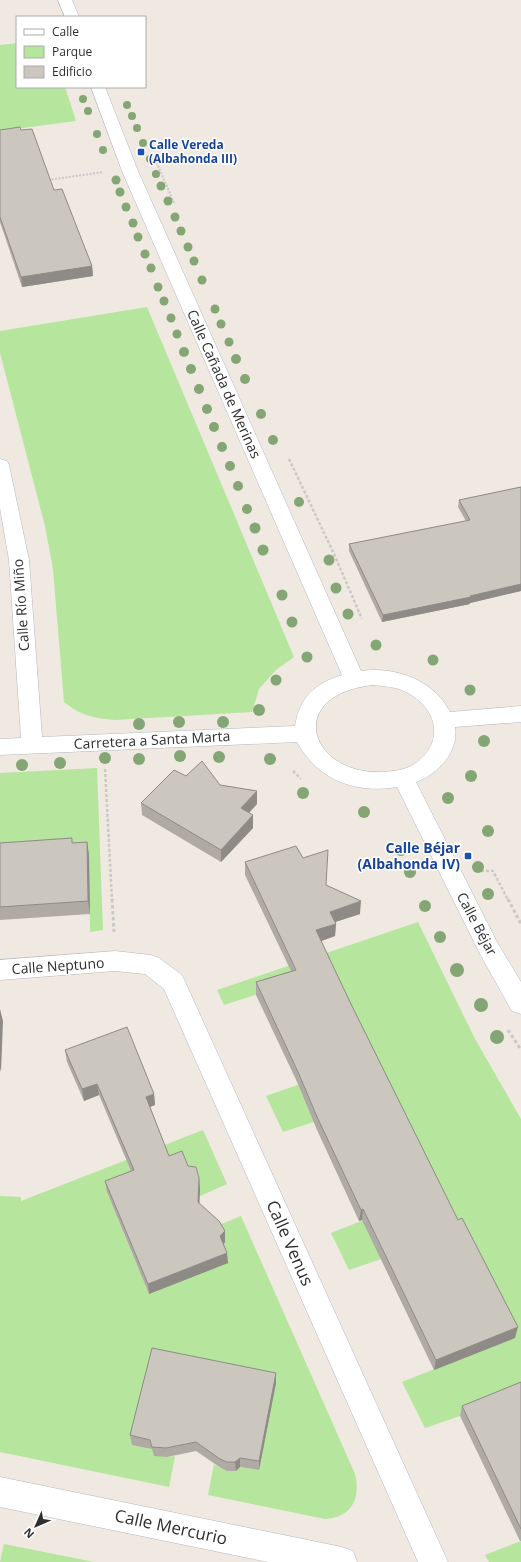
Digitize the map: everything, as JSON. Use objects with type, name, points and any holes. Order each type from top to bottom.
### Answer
[{"type":"street","points":[[66,0],[72,16]]},
{"type":"street","name":"Calle Cañada de Merinas","points":[[98,88],[130,171],[354,679]]},
{"type":"street","name":"Calle Río Miño","points":[[0,465],[19,560],[32,746]]},
{"type":"street","points":[[373,677],[392,679],[410,685],[426,694],[437,706],[445,720],[446,733],[444,746],[437,757],[427,767],[416,774],[382,782],[359,780],[336,771],[316,755],[305,734],[307,717],[311,706],[319,697],[333,686],[354,679],[373,677]]},
{"type":"street","points":[[445,720],[521,714]]},
{"type":"street","name":"Carretera a Santa Marta","points":[[0,747],[305,734]]},
{"type":"street","name":"Calle Béjar","points":[[403,778],[489,949],[521,1004]]},
{"type":"street","name":"Calle Neptuno","points":[[0,970],[115,961]]},
{"type":"street","name":"Calle Venus","points":[[115,961],[151,965],[172,982],[433,1562]]},
{"type":"street","name":"Calle Mercurio","points":[[0,1492],[342,1562]]},
{"type":"path","points":[[154,156],[176,207]]},
{"type":"path","points":[[47,180],[102,172]]},
{"type":"path","points":[[289,459],[335,556],[362,619]]},
{"type":"path","points":[[105,763],[114,932]]},
{"type":"path","points":[[479,871],[493,871],[521,924]]},
{"type":"green space","points":[[16,43],[16,88],[65,88],[76,121],[0,131],[0,45]]},
{"type":"green space","points":[[147,307],[294,657],[276,670],[259,689],[252,712],[115,720],[88,716],[64,702],[53,569],[45,526],[0,353],[0,331]]},
{"type":"green space","points":[[97,768],[103,930],[90,932],[89,855],[0,856],[0,773]]},
{"type":"green space","points":[[418,922],[475,1039],[521,1119],[521,1391],[460,1416],[425,1428],[402,1382],[515,1337],[381,1259],[349,1270],[331,1233],[379,1214],[332,1116],[283,1132],[266,1096],[372,1059],[329,971],[224,1005],[217,990]]},
{"type":"green space","points":[[203,1130],[227,1184],[200,1196],[107,1192],[149,1294],[210,1269],[214,1227],[241,1216],[355,1474],[357,1491],[352,1505],[342,1514],[334,1517],[325,1519],[208,1495],[214,1464],[221,1468],[236,1471],[240,1467],[259,1470],[262,1451],[151,1449],[167,1457],[175,1456],[169,1487],[0,1452],[0,1196],[21,1197],[21,1201]]},
{"type":"green space","points":[[521,1541],[521,1562],[489,1562],[485,1555]]},
{"type":"green space","points":[[4,1544],[94,1562],[0,1562]]},
{"type":"building","points":[[20,127],[21,130],[32,129],[54,190],[62,189],[92,266],[21,277],[0,217],[0,130]]},
{"type":"building","points":[[521,487],[521,584],[470,596],[471,597],[383,615],[349,544],[470,520],[459,500]]},
{"type":"building","points":[[202,761],[220,785],[257,791],[241,808],[253,815],[221,850],[141,803],[174,770],[186,776]]},
{"type":"building","points":[[72,838],[72,843],[87,842],[88,901],[0,907],[0,843]]},
{"type":"building","points":[[296,846],[303,858],[328,850],[326,885],[361,901],[330,912],[336,924],[316,930],[458,1220],[462,1218],[518,1327],[436,1360],[363,1209],[361,1210],[256,982],[296,970],[245,862]]},
{"type":"building","points":[[127,1027],[154,1094],[146,1097],[169,1156],[182,1151],[188,1166],[196,1167],[199,1178],[198,1202],[219,1221],[225,1231],[220,1236],[227,1253],[148,1284],[105,1181],[134,1170],[97,1084],[82,1089],[65,1050]]},
{"type":"building","points":[[152,1348],[276,1373],[259,1461],[240,1458],[235,1462],[227,1462],[220,1459],[196,1442],[166,1448],[152,1447],[150,1440],[130,1435]]},
{"type":"building","points":[[521,1382],[521,1529],[462,1406]]},
{"type":"place","name":"Calle Vereda (Albahonda III)","points":[[141,152]]},
{"type":"place","name":"Calle Béjar (Albahonda IV)","points":[[468,856]]}]
